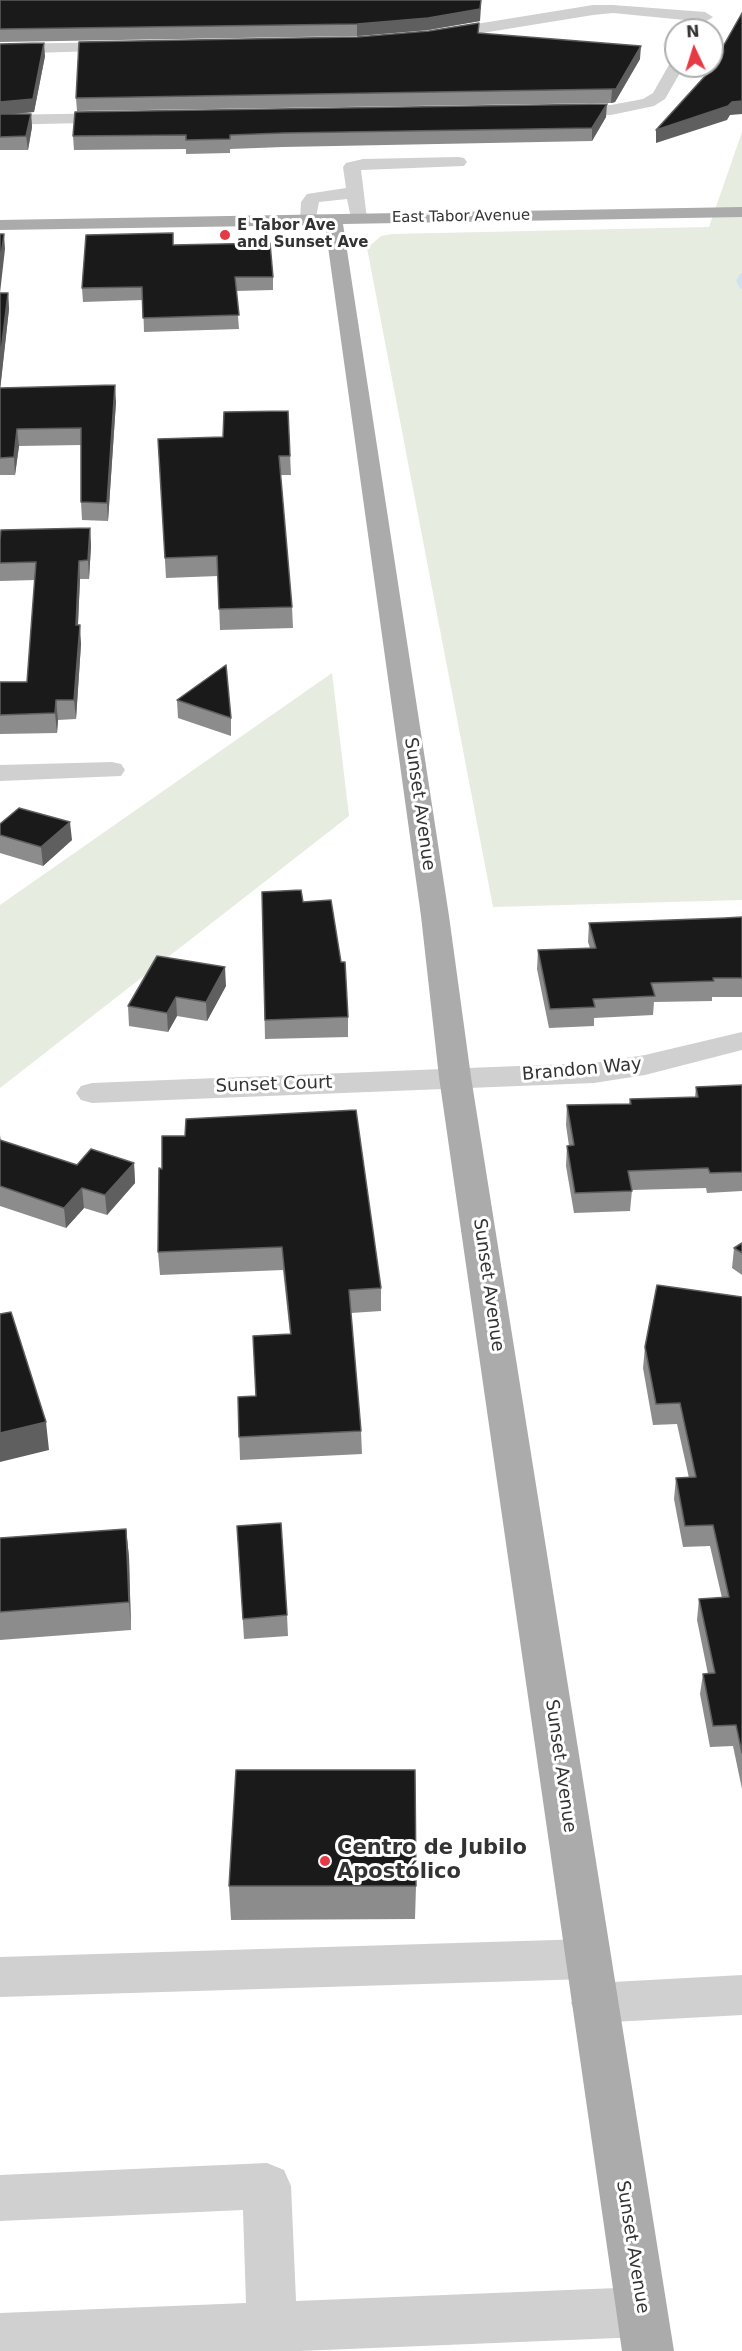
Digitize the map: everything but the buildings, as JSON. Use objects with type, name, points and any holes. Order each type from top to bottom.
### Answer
[{"type":"main road","name":"East Tabor Avenue","points":[[0,225],[742,212]]},
{"type":"main road","name":"Sunset Avenue","points":[[333,219],[433,904],[455,1077],[645,2331]]},
{"type":"street","points":[[704,18],[715,0]]},
{"type":"street","points":[[419,38],[593,10],[614,9],[670,18]]},
{"type":"street","points":[[0,49],[139,47]]},
{"type":"street","points":[[552,111],[611,110],[648,103],[659,96],[669,78]]},
{"type":"street","points":[[0,120],[141,118]]},
{"type":"street","points":[[358,219],[352,167],[363,164],[458,162]]},
{"type":"street","points":[[309,219],[310,202],[313,198],[355,193]]},
{"type":"street","points":[[0,773],[112,770]]},
{"type":"street","name":"Brandon Way","points":[[455,1077],[594,1073],[645,1065],[742,1041]]},
{"type":"street","name":"Sunset Court","points":[[92,1093],[455,1077]]},
{"type":"street","points":[[0,1977],[587,1959]]},
{"type":"street","points":[[594,2003],[742,1995]]},
{"type":"street","points":[[0,2198],[267,2186],[272,2327]]},
{"type":"street","points":[[0,2338],[272,2327],[645,2331]]},
{"type":"shaded area","points":[[742,132],[742,900],[493,907],[367,248],[381,236],[393,234],[709,227]]},
{"type":"shaded area","points":[[332,673],[349,816],[0,1088],[0,905]]},
{"type":"waterway","points":[[742,275],[739,281],[742,287]]},
{"type":"place","name":"E Tabor Ave and Sunset Ave","points":[[225,235]]},
{"type":"place","name":"Centro de Jubilo Apostólico","points":[[325,1861]]}]
